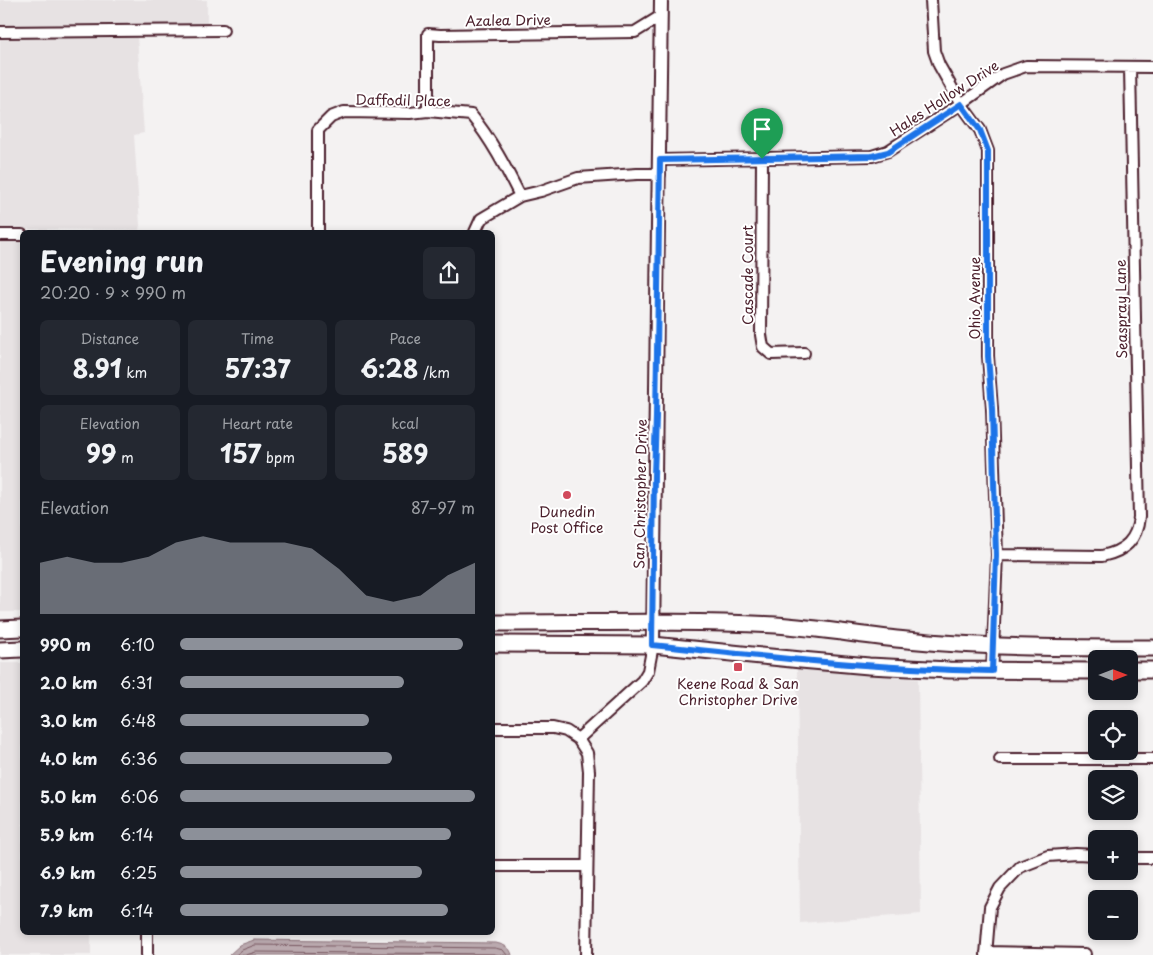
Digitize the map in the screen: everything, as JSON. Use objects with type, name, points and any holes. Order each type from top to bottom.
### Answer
[{"type":"main road","points":[[495,623],[730,623],[778,625],[907,640],[993,646],[1153,648]]},
{"type":"main road","points":[[0,629],[20,628]]},
{"type":"main road","points":[[495,644],[652,645],[869,666],[992,671],[1088,671]]},
{"type":"main road","points":[[0,650],[20,649]]},
{"type":"main road","points":[[1138,670],[1153,670]]},
{"type":"street","name":"San Christopher Drive","points":[[578,739],[642,681],[648,671],[652,645],[661,0]]},
{"type":"street","name":"Ohio Avenue","points":[[931,0],[934,51],[939,65],[961,104],[980,130],[988,151],[988,356],[992,409],[996,555],[992,671]]},
{"type":"street","name":"Azalea Drive","points":[[428,111],[428,34],[635,32],[661,16]]},
{"type":"street","points":[[0,32],[223,30]]},
{"type":"street","name":"Hales Hollow Drive","points":[[660,160],[872,156],[888,152],[961,104],[1002,74],[1026,66],[1153,67]]},
{"type":"street","name":"Seaspray Lane","points":[[996,555],[1102,556],[1113,554],[1126,546],[1135,534],[1138,526],[1130,68]]},
{"type":"street","name":"Daffodil Place","points":[[318,230],[318,130],[330,117],[344,112],[410,113],[428,111],[470,115],[483,129],[520,196]]},
{"type":"street","name":"Cascade Court","points":[[762,159],[761,334],[763,347],[771,354],[804,353]]},
{"type":"street","points":[[475,230],[481,219],[520,196],[578,178],[660,174]]},
{"type":"street","points":[[0,235],[20,235]]},
{"type":"street","points":[[495,728],[553,728],[566,731],[578,739],[587,753],[589,771],[586,955]]},
{"type":"street","points":[[1000,759],[1153,759]]},
{"type":"street","points":[[1085,954],[986,954],[990,908],[1000,888],[1020,868],[1048,856],[1088,855]]},
{"type":"street","points":[[1138,858],[1153,858]]},
{"type":"street","points":[[495,866],[587,866]]},
{"type":"street","points":[[146,955],[147,935]]},
{"type":"shaded area","points":[[0,0],[207,0],[207,25],[0,26]]},
{"type":"shaded area","points":[[137,37],[144,133],[134,135],[139,230],[0,229],[0,38]]},
{"type":"shaded area","points":[[0,241],[20,241],[20,612],[0,612]]},
{"type":"shaded area","points":[[0,663],[20,663],[20,935],[91,935],[91,955],[0,955]]},
{"type":"shaded area","points":[[797,669],[918,679],[921,914],[800,923]]},
{"type":"water","points":[[254,940],[496,943],[510,950],[512,955],[229,955],[240,945]]},
{"type":"place","name":"Dunedin Post Office","points":[[567,495]]},
{"type":"place","name":"Keene Road & San Christopher Drive","points":[[738,667]]},
{"type":"route","points":[[961,104],[980,130],[988,151],[988,356],[992,409],[996,555],[992,671],[869,666],[652,645],[660,160],[762,159],[872,156],[888,152],[961,104]]}]
